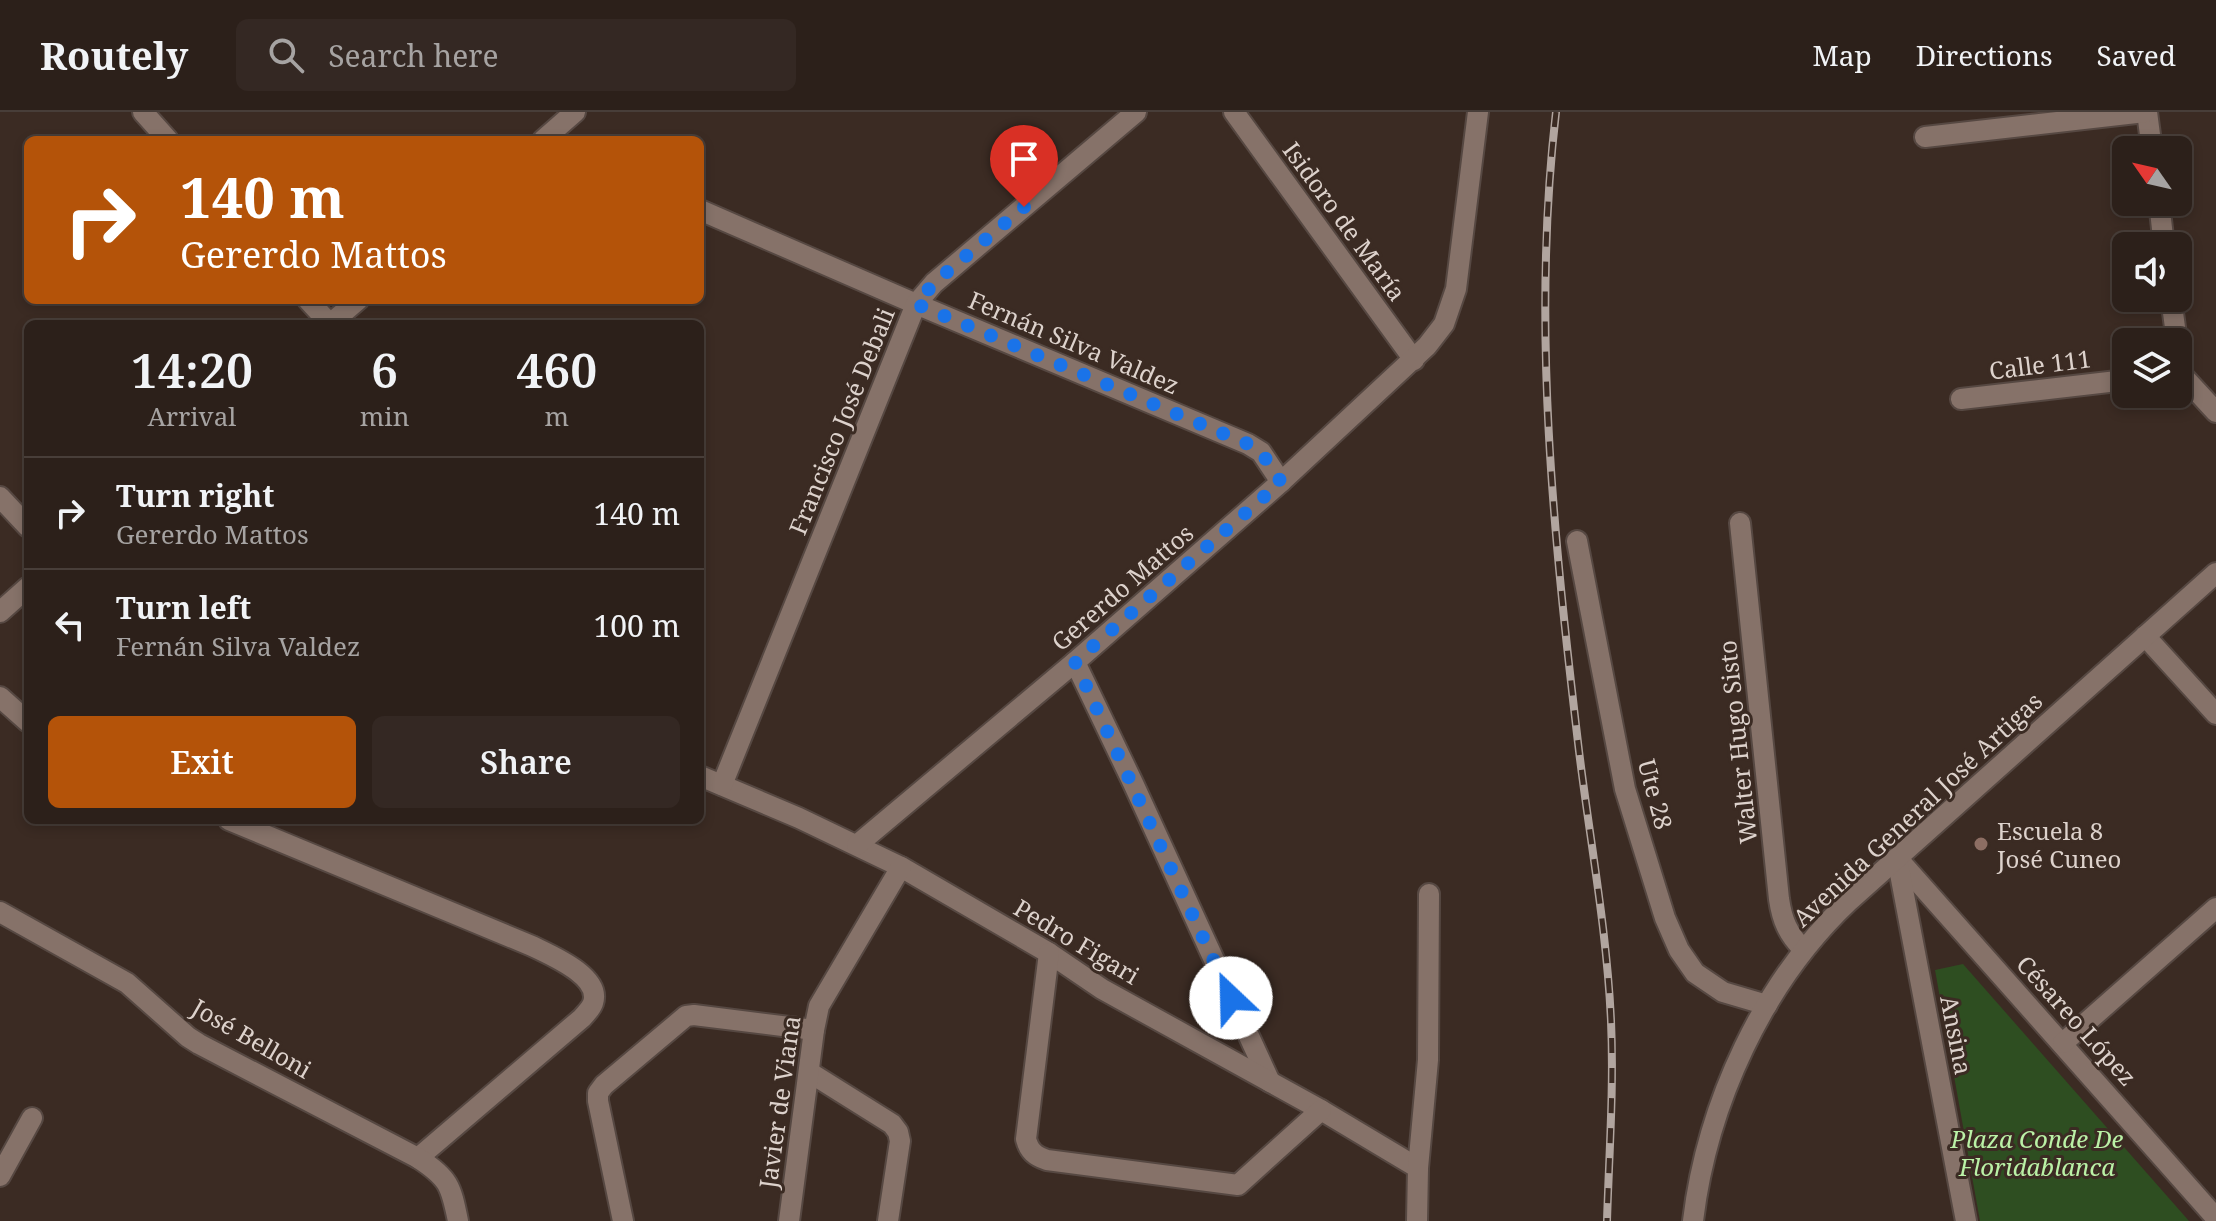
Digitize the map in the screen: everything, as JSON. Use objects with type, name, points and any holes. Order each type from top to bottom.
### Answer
[{"type":"street","points":[[143,112],[164,136]]},
{"type":"street","points":[[548,136],[575,112]]},
{"type":"street","name":"Francisco José Debali","points":[[722,785],[916,304],[934,283],[1136,112]]},
{"type":"street","name":"Isidoro de María","points":[[1234,112],[1414,360]]},
{"type":"street","name":"Gererdo Mattos","points":[[857,845],[1075,662],[1281,482],[1414,360],[1444,324],[1456,289],[1478,112]]},
{"type":"street","points":[[1925,137],[2146,112],[2150,136]]},
{"type":"street","name":"Fernán Silva Valdez","points":[[704,212],[1248,444],[1261,452],[1281,482]]},
{"type":"street","points":[[312,304],[326,320]]},
{"type":"street","points":[[335,320],[353,304]]},
{"type":"street","name":"Calle 111","points":[[1961,399],[2112,382]]},
{"type":"street","points":[[2192,387],[2216,412]]},
{"type":"street","points":[[0,497],[24,523]]},
{"type":"street","name":"Walter Hugo Sisto","points":[[1740,523],[1779,899],[1787,930],[1803,949]]},
{"type":"street","name":"Ute 28","points":[[1577,541],[1625,789],[1665,918],[1679,950],[1695,973],[1723,992],[1767,1005]]},
{"type":"street","name":"Avenida General José Artigas","points":[[1693,1221],[1710,1138],[1737,1066],[1767,1005],[1803,949],[1828,921],[1897,858],[2216,573]]},
{"type":"street","points":[[0,612],[24,591]]},
{"type":"street","points":[[2145,636],[2216,714]]},
{"type":"street","points":[[1075,662],[1270,1082]]},
{"type":"street","points":[[0,697],[24,718]]},
{"type":"street","name":"Pedro Figari","points":[[704,778],[901,867],[1049,953],[1102,989],[1321,1110],[1418,1168]]},
{"type":"street","points":[[239,824],[532,946],[572,967],[590,984],[594,1002],[582,1018],[418,1158]]},
{"type":"street","name":"Césareo López","points":[[1897,858],[2216,1218]]},
{"type":"street","name":"Ansina","points":[[1897,858],[1966,1221]]},
{"type":"street","name":"Javier de Viana","points":[[789,1221],[819,1006],[901,867]]},
{"type":"street","points":[[1417,1221],[1418,1168],[1428,1060],[1429,894]]},
{"type":"street","points":[[2063,1043],[2216,908]]},
{"type":"street","name":"José Belloni","points":[[0,912],[127,983],[199,1044],[418,1158],[447,1183],[453,1195],[458,1221]]},
{"type":"street","points":[[1049,953],[1026,1139],[1028,1147],[1037,1156],[1047,1160],[1238,1185],[1321,1110]]},
{"type":"street","points":[[623,1221],[598,1101],[598,1093],[604,1085],[686,1016],[814,1030]]},
{"type":"street","points":[[809,1072],[884,1118],[898,1132],[900,1141],[888,1221]]},
{"type":"street","points":[[0,1176],[32,1118]]},
{"type":"green space","name":"Plaza Conde De Floridablanca","points":[[1963,964],[2189,1221],[1980,1221],[1935,970]]},
{"type":"railway","points":[[1556,112],[1546,272],[1549,432],[1561,592],[1609,987],[1612,1071],[1607,1221]]},
{"type":"place","name":"Escuela 8 José Cuneo","points":[[1981,844]]},
{"type":"route","points":[[1024,207],[934,283],[916,304],[1248,444],[1261,452],[1281,482],[1075,662],[1231,998]]}]
